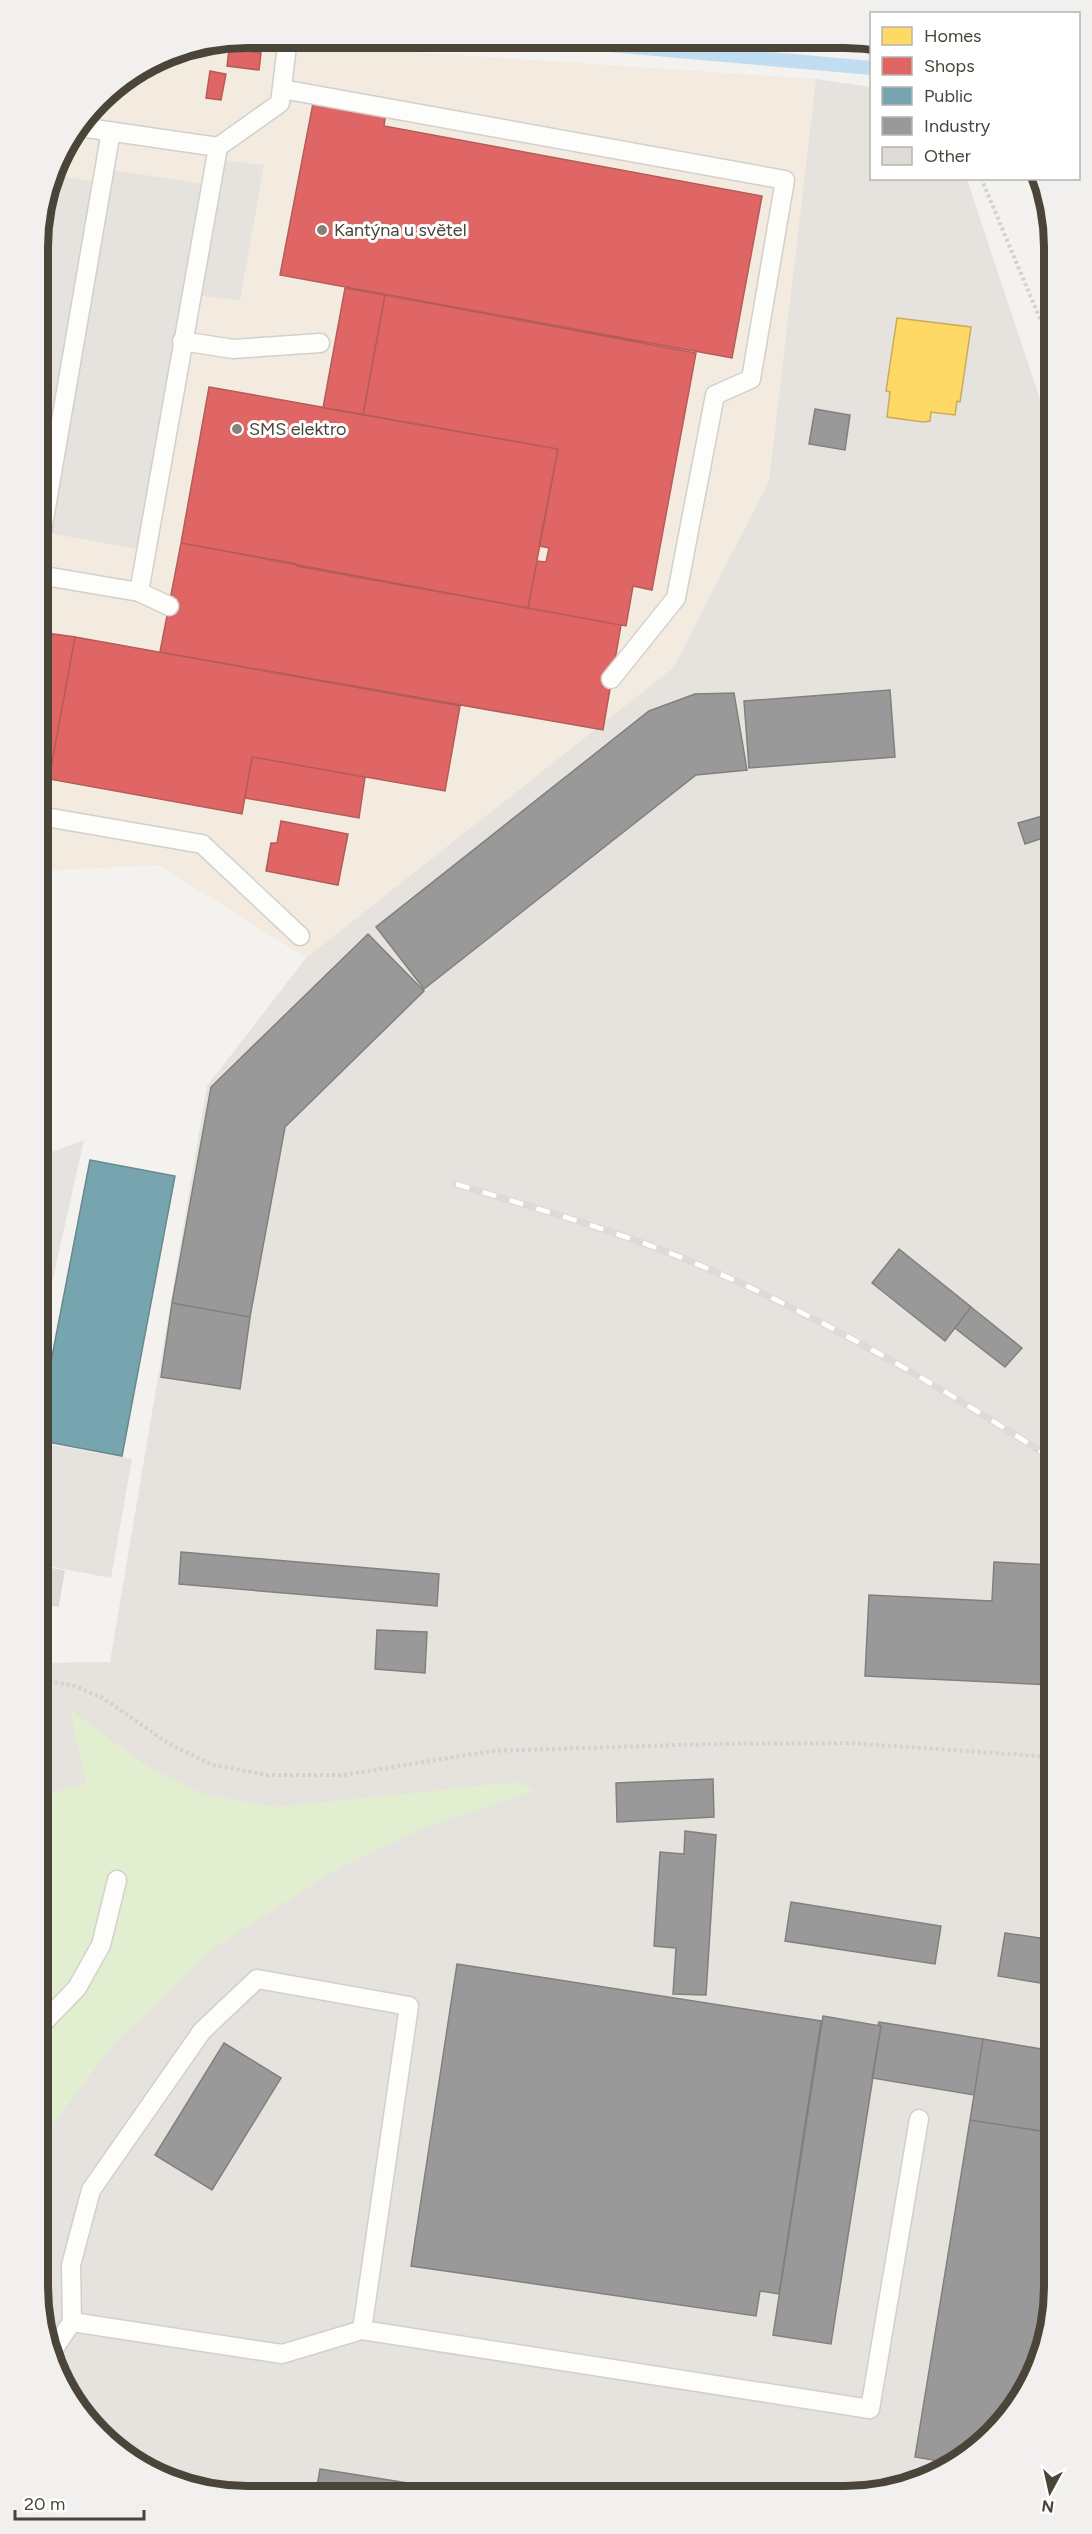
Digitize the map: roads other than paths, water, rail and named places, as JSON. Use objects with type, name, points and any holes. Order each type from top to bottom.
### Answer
[{"type":"lane","points":[[88,128],[218,147],[280,103],[287,48]]},
{"type":"lane","points":[[282,89],[785,180],[752,379],[715,395],[676,598],[611,679]]},
{"type":"lane","points":[[48,496],[111,131]]},
{"type":"lane","points":[[139,592],[218,147]]},
{"type":"lane","points":[[182,341],[233,349],[320,343]]},
{"type":"lane","points":[[48,576],[139,592],[169,606]]},
{"type":"lane","points":[[48,817],[202,844],[300,936]]},
{"type":"lane","points":[[48,2018],[78,1988],[101,1945],[117,1880]]},
{"type":"lane","points":[[57,2344],[72,2322],[71,2265],[91,2190],[202,2031],[257,1979],[409,2006],[362,2330]]},
{"type":"lane","points":[[72,2322],[282,2354],[362,2330],[870,2409],[919,2119]]},
{"type":"waterway","points":[[644,48],[870,68]]},
{"type":"railway","points":[[456,1184],[625,1237],[680,1257],[776,1300],[916,1375],[1044,1454]]},
{"type":"place","name":"Kantýna u světel","points":[[322,230]]},
{"type":"place","name":"SMS elektro","points":[[237,429]]}]
